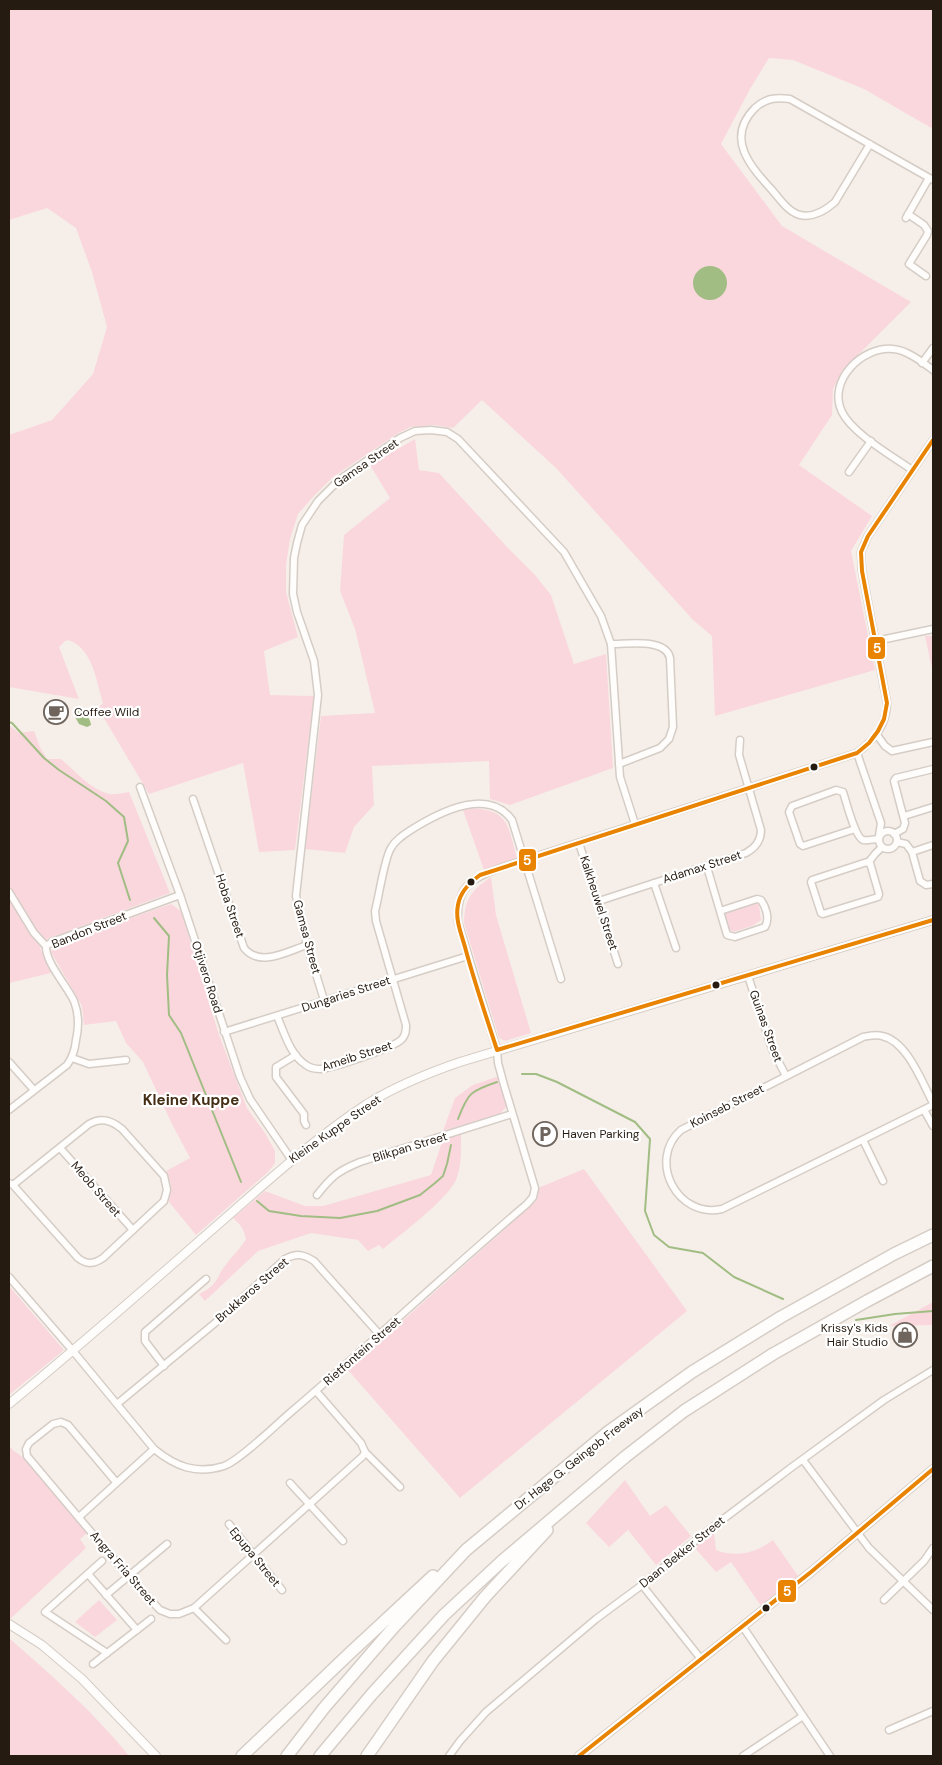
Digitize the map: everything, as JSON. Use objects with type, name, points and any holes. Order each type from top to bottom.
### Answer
[{"type":"highway","name":"Dr. Hage G. Geingob Freeway","points":[[287,1756],[324,1708],[393,1628],[466,1550],[608,1432],[692,1372],[796,1308],[894,1254],[933,1235]]},
{"type":"highway","points":[[320,1756],[372,1694],[444,1615],[502,1561],[625,1457],[700,1401],[773,1354],[933,1266]]},
{"type":"highway","points":[[367,1756],[414,1687],[456,1632],[485,1597],[583,1492]]},
{"type":"highway","points":[[242,1756],[422,1586],[466,1550]]},
{"type":"street","points":[[870,144],[835,202],[829,208],[810,216],[800,215],[788,208],[749,164],[742,149],[741,133],[745,120],[756,107],[776,97],[790,99],[870,144],[931,179],[907,216],[924,225],[928,231],[906,262],[926,276]]},
{"type":"street","points":[[922,363],[933,348]]},
{"type":"street","points":[[912,470],[849,424],[841,410],[838,394],[845,374],[855,362],[864,354],[878,350],[900,350],[933,370]]},
{"type":"street","name":"Gamsa Street","points":[[324,1000],[297,907],[296,886],[318,695],[314,661],[297,612],[293,594],[294,558],[302,525],[318,501],[339,480],[400,438],[415,430],[431,430],[447,432],[458,439],[564,552],[578,573],[601,616],[611,644],[620,777],[635,824]]},
{"type":"street","points":[[882,848],[879,838],[881,823],[857,752],[877,735],[885,719],[887,703],[860,552],[868,536],[933,440]]},
{"type":"street","points":[[849,472],[871,441]]},
{"type":"street","points":[[876,641],[933,629]]},
{"type":"street","points":[[611,644],[653,644],[665,649],[669,653],[670,658],[673,727],[669,739],[660,748],[619,764]]},
{"type":"street","points":[[877,735],[885,746],[892,751],[933,742]]},
{"type":"street","name":"Adamax Street","points":[[599,901],[746,853],[758,842],[761,830],[739,755],[740,740]]},
{"type":"street","name":"Rietfontein Street","points":[[9,1277],[154,1449],[168,1461],[184,1467],[214,1469],[226,1465],[316,1391],[533,1198],[535,1188],[512,1114],[498,1063],[497,1050],[458,922],[457,908],[463,890],[480,875],[857,752]]},
{"type":"street","points":[[855,829],[803,846],[800,844],[790,809],[792,806],[840,790],[843,792],[855,829],[860,838],[863,840],[879,838],[884,832],[892,832],[904,827],[904,816],[894,781],[896,778],[933,769]]},
{"type":"street","name":"Otjivero Road","points":[[140,787],[180,894],[235,1065],[248,1096],[291,1159]]},
{"type":"street","name":"Hoba Street","points":[[193,799],[244,948],[248,953],[259,958],[268,958],[307,945]]},
{"type":"street","points":[[393,978],[378,930],[376,912],[390,850],[397,839],[439,813],[466,805],[484,804],[496,808],[512,820],[561,980]]},
{"type":"street","points":[[904,816],[933,807]]},
{"type":"street","points":[[881,823],[892,832],[897,842]]},
{"type":"street","name":"Kalkheuwel Street","points":[[579,842],[618,964]]},
{"type":"street","points":[[868,863],[879,894],[878,897],[823,914],[821,913],[812,880],[868,863],[882,848],[890,849],[897,842]]},
{"type":"street","points":[[897,842],[906,844],[912,852],[920,881],[926,885],[933,884]]},
{"type":"street","points":[[912,852],[933,845]]},
{"type":"street","points":[[707,866],[720,911],[727,935],[735,937],[765,927],[768,920],[761,900],[757,899],[720,911]]},
{"type":"street","points":[[654,883],[676,948]]},
{"type":"street","points":[[9,892],[34,933],[46,946]]},
{"type":"street","name":"Bandon Street","points":[[72,1058],[78,1031],[77,1012],[74,1002],[48,956],[46,946],[52,942],[180,894]]},
{"type":"street","name":"Kleine Kuppe Street","points":[[9,1404],[73,1351],[291,1159],[368,1104],[391,1090],[435,1070],[497,1050],[933,920]]},
{"type":"street","name":"Dungaries Street","points":[[224,1032],[468,956]]},
{"type":"street","name":"Guinas Street","points":[[748,976],[772,1049],[786,1076]]},
{"type":"street","name":"Ameib Street","points":[[277,1016],[286,1039],[296,1055],[306,1065],[318,1069],[383,1050],[395,1045],[405,1036],[406,1028],[393,978]]},
{"type":"street","name":"Koinseb Street","points":[[882,1036],[896,1042],[903,1048],[933,1104],[722,1209],[705,1210],[686,1202],[677,1194],[666,1163],[667,1152],[674,1136],[689,1124],[786,1076],[863,1037],[882,1036]]},
{"type":"street","points":[[296,1055],[276,1067],[275,1071],[276,1077],[304,1114],[306,1126]]},
{"type":"street","points":[[9,1110],[60,1071],[72,1058],[89,1064],[126,1060]]},
{"type":"street","points":[[9,1062],[34,1090]]},
{"type":"street","points":[[924,1110],[933,1126]]},
{"type":"street","name":"Blikpan Street","points":[[317,1195],[340,1170],[512,1114]]},
{"type":"street","points":[[98,1120],[109,1121],[122,1129],[164,1176],[167,1190],[164,1202],[97,1262],[83,1262],[11,1184],[60,1148],[88,1124],[98,1120]]},
{"type":"street","points":[[863,1140],[883,1181]]},
{"type":"street","name":"Meob Street","points":[[60,1148],[133,1230]]},
{"type":"street","name":"Brukkaros Street","points":[[117,1404],[215,1322],[285,1259],[294,1254],[303,1254],[314,1261],[380,1335]]},
{"type":"street","points":[[164,1366],[145,1341],[145,1332],[206,1279]]},
{"type":"street","name":"Daan Bekker Street","points":[[449,1756],[486,1712],[596,1619],[642,1585],[701,1536],[792,1466],[803,1460],[884,1400],[933,1370]]},
{"type":"street","points":[[316,1391],[357,1438],[364,1447],[365,1452],[400,1487]]},
{"type":"street","name":"Angra Fria Street","points":[[116,1482],[68,1425],[61,1422],[53,1424],[29,1443],[26,1449],[27,1456],[128,1576],[160,1610],[170,1614],[180,1614],[194,1608],[361,1459],[365,1452]]},
{"type":"street","points":[[79,1517],[154,1449]]},
{"type":"street","points":[[803,1460],[869,1548],[933,1610]]},
{"type":"street","points":[[579,1756],[743,1627],[933,1469]]},
{"type":"street","points":[[290,1483],[342,1541]]},
{"type":"street","name":"Epupa Street","points":[[229,1524],[282,1590]]},
{"type":"street","points":[[106,1594],[167,1544]]},
{"type":"street","points":[[884,1600],[924,1561],[933,1548]]},
{"type":"street","points":[[102,1562],[45,1612],[107,1654]]},
{"type":"street","points":[[88,1574],[137,1630]]},
{"type":"street","points":[[642,1585],[701,1659]]},
{"type":"street","points":[[194,1608],[226,1640]]},
{"type":"street","points":[[93,1664],[151,1619]]},
{"type":"street","points":[[9,1625],[72,1674],[106,1707],[150,1756]]},
{"type":"street","points":[[9,1625],[42,1646],[82,1679],[156,1756]]},
{"type":"street","points":[[743,1627],[830,1756]]},
{"type":"street","points":[[889,1730],[933,1710]]},
{"type":"street","points":[[743,1756],[803,1716]]},
{"type":"shaded area","points":[[9,9],[933,9],[933,129],[864,89],[793,60],[769,58],[721,144],[782,226],[911,302],[842,371],[833,389],[832,415],[799,465],[872,516],[851,551],[875,670],[715,716],[712,636],[693,620],[556,468],[482,400],[453,428],[434,425],[410,427],[397,434],[333,477],[298,514],[290,539],[286,565],[286,592],[298,637],[264,651],[270,695],[314,696],[295,850],[259,852],[243,763],[149,794],[98,708],[103,703],[92,666],[83,650],[76,644],[68,640],[59,647],[79,699],[9,687],[9,435],[52,420],[93,374],[107,327],[92,272],[76,228],[47,208],[9,220]]},
{"type":"shaded area","points":[[710,266],[717,267],[722,271],[726,276],[726,290],[722,295],[717,299],[710,300],[703,299],[698,295],[694,290],[693,283],[694,276],[698,271],[703,267]]},
{"type":"shaded area","points":[[415,439],[419,470],[439,473],[535,575],[551,595],[574,664],[606,654],[613,768],[510,805],[490,799],[489,761],[372,766],[374,805],[354,827],[345,853],[305,849],[321,716],[375,713],[355,629],[340,591],[344,535],[390,498],[370,465]]},
{"type":"shaded area","points":[[925,636],[933,636],[933,673]]},
{"type":"shaded area","points":[[76,709],[86,715],[91,725],[87,727],[79,724],[73,713]]},
{"type":"shaded area","points":[[9,725],[19,733],[34,731],[47,759],[61,759],[83,779],[102,792],[116,794],[129,792],[170,893],[47,939],[40,948],[51,973],[9,983]]},
{"type":"shaded area","points":[[469,808],[492,812],[505,821],[517,858],[484,870],[463,810]]},
{"type":"shaded area","points":[[491,877],[496,915],[531,1033],[505,1041],[499,1038],[464,923],[466,907],[470,896]]},
{"type":"shaded area","points":[[756,901],[759,905],[761,920],[752,926],[733,932],[729,929],[723,911]]},
{"type":"shaded area","points":[[171,904],[181,911],[219,1035],[247,1108],[275,1151],[275,1163],[268,1172],[196,1235],[169,1202],[171,1184],[166,1171],[190,1158],[143,1062],[126,1043],[116,1021],[84,1025],[82,1006],[51,952],[56,944]]},
{"type":"shaded area","points":[[499,1076],[506,1107],[500,1114],[443,1131],[455,1098],[473,1085]]},
{"type":"shaded area","points":[[461,1134],[459,1169],[456,1180],[451,1188],[423,1216],[383,1249],[379,1245],[368,1251],[358,1240],[311,1233],[258,1251],[205,1301],[199,1294],[211,1287],[246,1239],[238,1222],[233,1218],[265,1191],[305,1206],[323,1206],[431,1175],[443,1139]]},
{"type":"shaded area","points":[[584,1169],[687,1311],[460,1498],[348,1370],[537,1200],[538,1188]]},
{"type":"shaded area","points":[[9,1286],[64,1350],[9,1395]]},
{"type":"shaded area","points":[[933,1302],[933,1325],[889,1326]]},
{"type":"shaded area","points":[[9,1446],[24,1458],[87,1533],[80,1539],[86,1548],[9,1620]]},
{"type":"shaded area","points":[[625,1480],[650,1516],[666,1505],[691,1536],[656,1565],[628,1530],[609,1547],[586,1523]]},
{"type":"shaded area","points":[[714,1533],[716,1550],[731,1554],[753,1551],[773,1540],[798,1576],[761,1606],[731,1562],[716,1572],[694,1547]]},
{"type":"shaded area","points":[[99,1600],[117,1620],[95,1637],[75,1622]]},
{"type":"shaded area","points":[[9,1638],[87,1709],[129,1756],[9,1756]]},
{"type":"waterway","points":[[9,722],[44,758],[106,801],[124,817],[128,841],[118,863],[130,900]]},
{"type":"waterway","points":[[154,918],[169,936],[167,975],[169,1015],[181,1033],[241,1182]]},
{"type":"waterway","points":[[522,1074],[536,1074],[557,1082],[635,1122],[650,1139],[645,1211],[654,1235],[669,1247],[703,1253],[734,1277],[783,1299]]},
{"type":"waterway","points":[[458,1119],[471,1094],[497,1082]]},
{"type":"waterway","points":[[257,1201],[269,1211],[301,1216],[340,1218],[377,1211],[420,1195],[443,1176],[451,1145]]},
{"type":"waterway","points":[[856,1320],[933,1311]]},
{"type":"transit line","name":"5","points":[[933,440],[868,536],[861,552],[862,571],[887,703],[884,719],[869,743],[857,753],[480,875],[463,892],[457,910],[460,931],[497,1050],[933,920]]},
{"type":"transit line","name":"5","points":[[579,1756],[811,1572],[933,1469]]},
{"type":"place","name":"Coffee Wild","points":[[56,712]]},
{"type":"place","name":"Haven Parking","points":[[545,1134]]},
{"type":"place","name":"Krissy's Kids Hair Studio","points":[[905,1335]]},
{"type":"district","name":"Kleine Kuppe","points":[[191,1100]]}]
